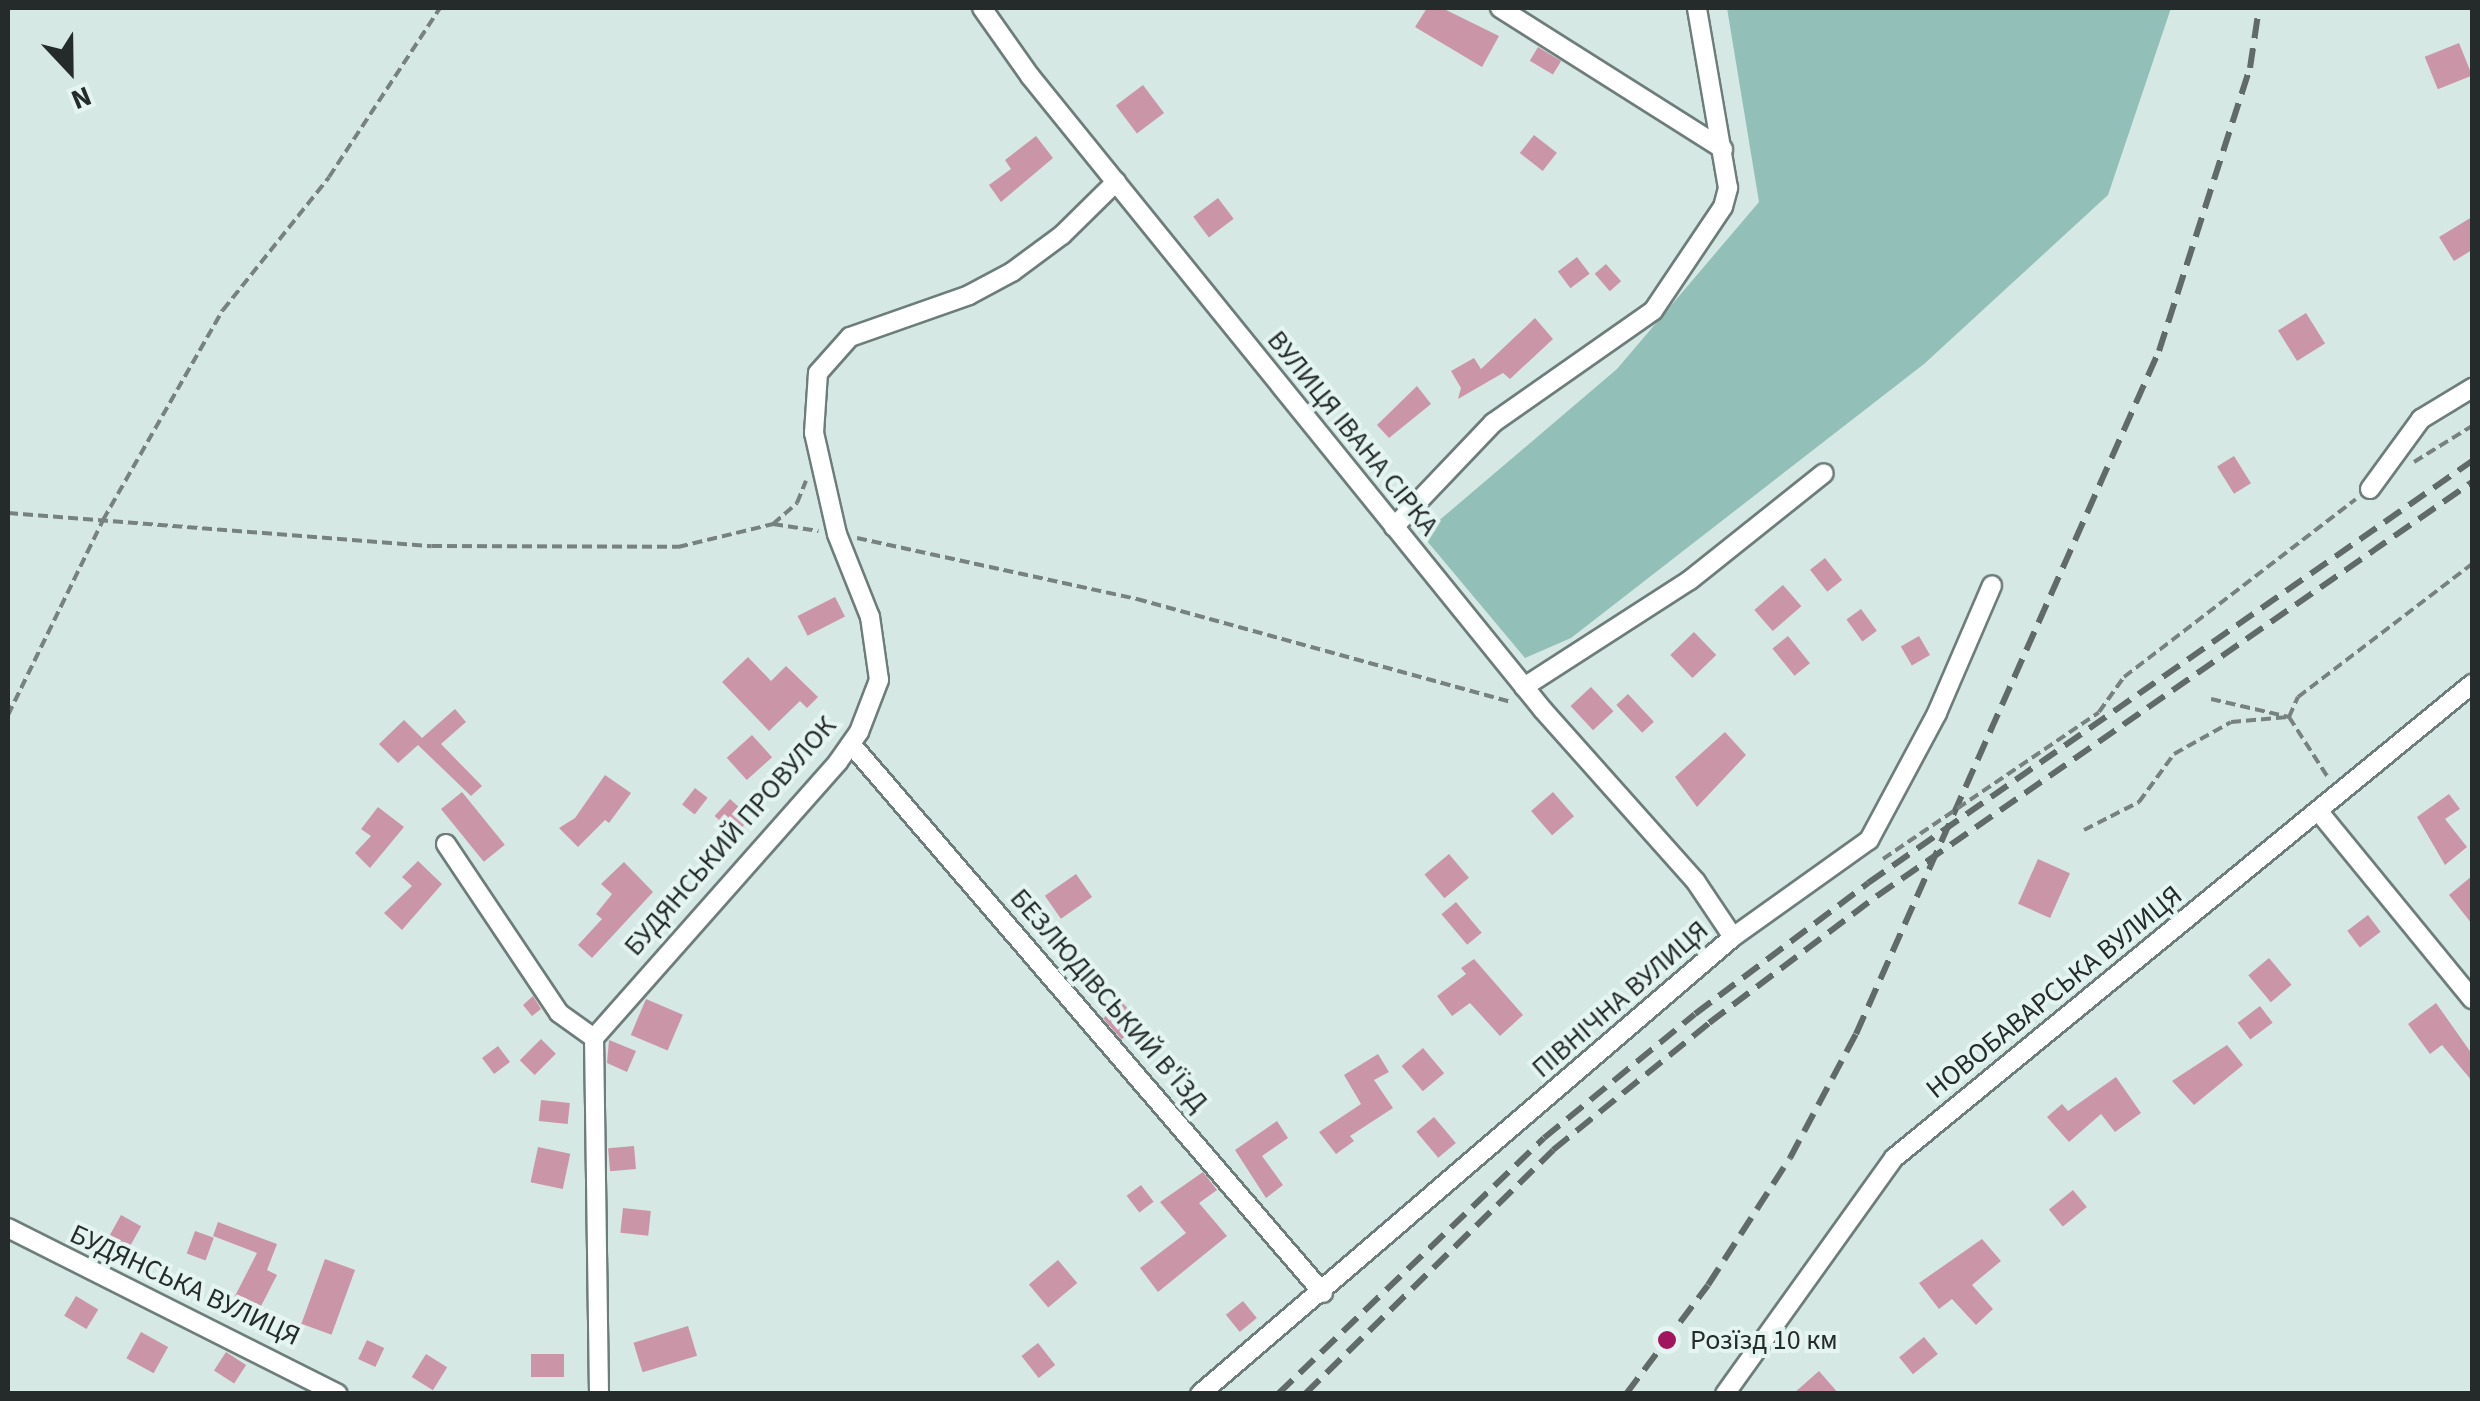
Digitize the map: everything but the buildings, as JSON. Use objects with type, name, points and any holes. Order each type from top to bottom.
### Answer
[{"type":"street","name":"ВУЛИЦЯ ІВАНА СІРКА","points":[[982,8],[1116,182],[1524,687],[1696,882],[1733,937]]},
{"type":"street","points":[[1500,8],[1723,149]]},
{"type":"street","points":[[1394,526],[1493,423],[1626,334],[1652,311],[1723,208],[1728,188],[1723,149],[1697,8]]},
{"type":"street","name":"БУДЯНСЬКИЙ ПРОВУЛОК","points":[[594,1038],[852,744],[879,680],[878,649],[836,534],[814,432],[812,398],[825,358],[875,324],[969,295],[1012,272],[1062,235],[1116,182]]},
{"type":"street","points":[[2370,489],[2422,419],[2472,388]]},
{"type":"street","points":[[1524,687],[1690,580],[1824,473]]},
{"type":"street","name":"ПІВНІЧНА ВУЛИЦЯ","points":[[1200,1394],[1733,937],[1869,840],[1937,713],[1992,585]]},
{"type":"street","name":"НОВОБАВАРСЬКА ВУЛИЦЯ","points":[[1726,1394],[1894,1158],[2472,684]]},
{"type":"street","name":"БЕЗЛЮДІВСЬКИЙ В'ЇЗД","points":[[852,744],[1323,1292]]},
{"type":"street","points":[[2319,812],[2472,999]]},
{"type":"street","points":[[446,844],[559,1014],[594,1038],[598,1394]]},
{"type":"street","name":"БУДЯНСЬКА ВУЛИЦЯ","points":[[8,1228],[338,1394]]},
{"type":"path","points":[[8,716],[103,520],[223,310],[328,177],[440,8]]},
{"type":"path","points":[[2400,470],[2472,426]]},
{"type":"path","points":[[773,524],[797,502],[810,470]]},
{"type":"path","points":[[1882,859],[2100,712],[2124,677],[2370,489]]},
{"type":"path","points":[[8,514],[432,546],[678,547],[773,524],[1136,599],[1543,710]]},
{"type":"path","points":[[2289,717],[2298,697],[2472,564]]},
{"type":"path","points":[[2212,699],[2289,717],[2340,795]]},
{"type":"path","points":[[2084,830],[2139,802],[2174,754],[2231,722],[2289,717]]},
{"type":"green space","points":[[1727,8],[2171,8],[2108,195],[1924,364],[1571,638],[1525,658],[1422,535],[1617,369],[1759,202]]},
{"type":"railway","points":[[1626,1394],[1708,1285],[1790,1158],[1856,1034],[2159,351],[2250,68],[2259,8]]},
{"type":"railway","points":[[1278,1394],[1544,1138],[1695,1014],[1868,883],[2472,461]]},
{"type":"railway","points":[[1305,1394],[1553,1150],[1709,1023],[1877,896],[2472,482]]},
{"type":"place","name":"Розїзд 10 км","points":[[1667,1340]]}]
